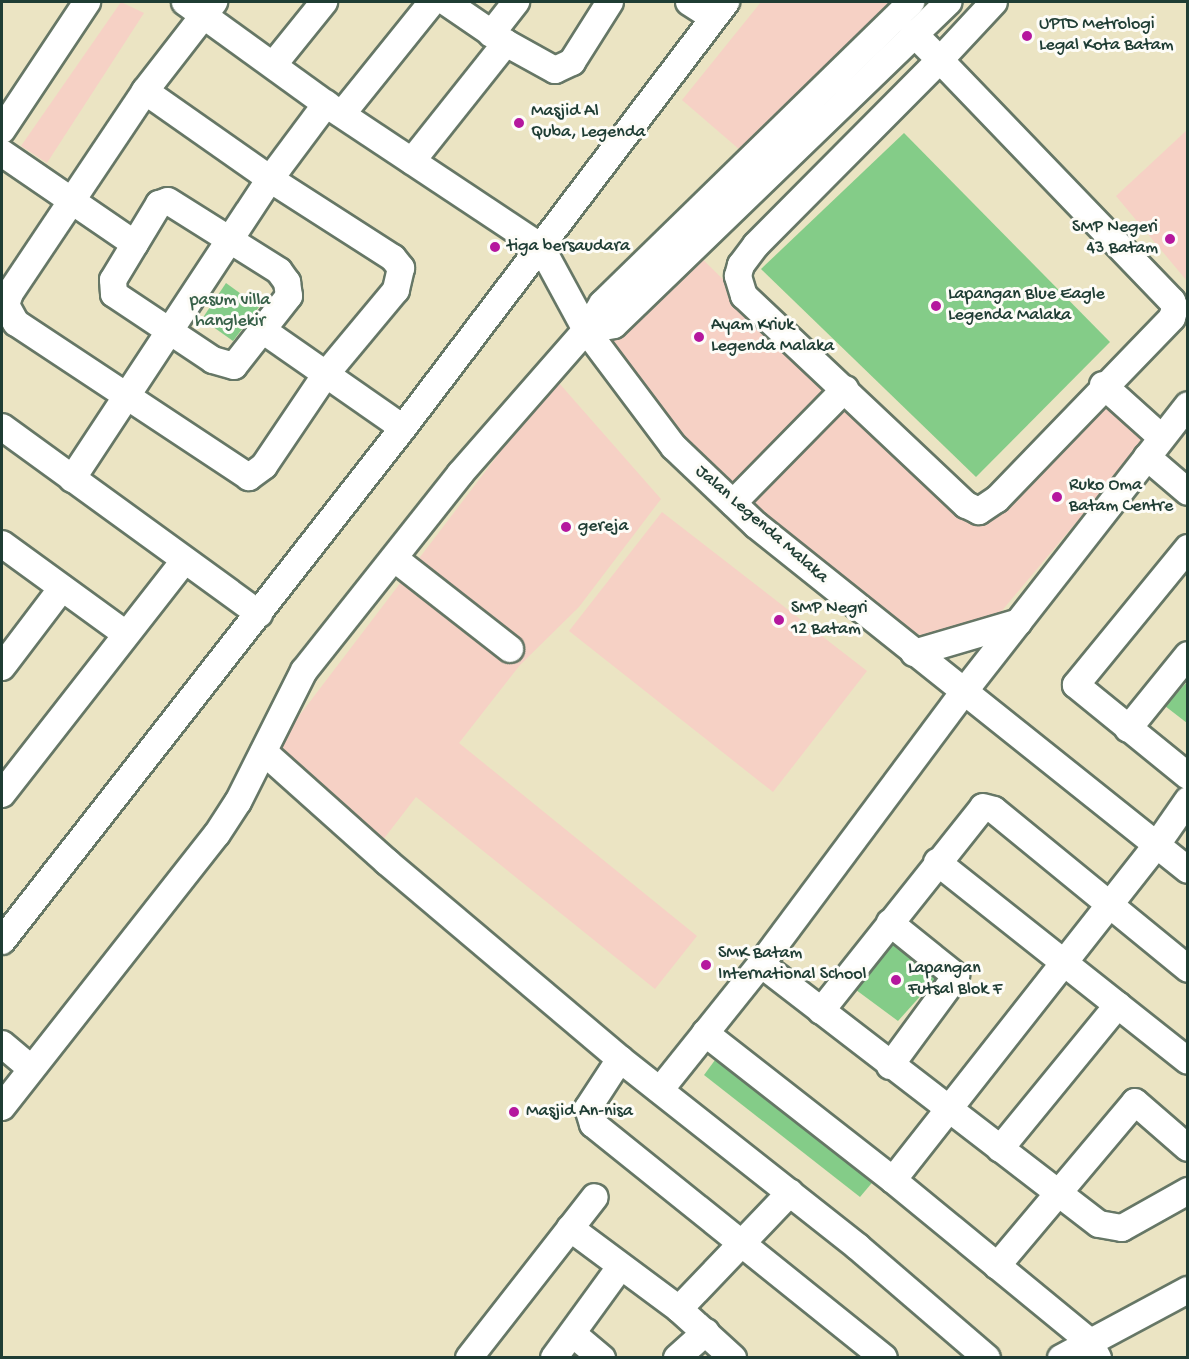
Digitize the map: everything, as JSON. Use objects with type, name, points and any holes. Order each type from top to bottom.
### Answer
[{"type":"street","points":[[2,130],[87,2]]},
{"type":"street","points":[[274,64],[324,2]]},
{"type":"street","points":[[72,479],[232,241],[270,179],[432,2]]},
{"type":"street","points":[[446,2],[499,39],[539,63],[562,69],[572,62],[610,2]]},
{"type":"street","points":[[412,161],[499,39],[516,2]]},
{"type":"street","points":[[2,941],[403,428],[542,247],[719,9],[689,2]]},
{"type":"street","points":[[2,1107],[217,834],[264,752],[304,671],[395,559],[460,474],[586,330],[602,304],[911,2]]},
{"type":"street","points":[[586,330],[614,325],[913,33],[948,2]]},
{"type":"street","points":[[913,33],[939,60],[1172,301],[1175,308],[1172,318],[1103,385],[997,499],[979,511],[966,505],[744,296],[739,288],[741,265],[939,60],[994,2]]},
{"type":"street","points":[[145,91],[270,179],[393,258],[401,268],[396,290],[326,374],[264,466],[249,477],[8,316],[6,305],[10,293],[201,5],[334,109],[542,247]]},
{"type":"street","points":[[2,153],[135,244]]},
{"type":"street","points":[[168,201],[279,271],[287,282],[289,296],[264,331],[230,367],[170,332],[114,294],[113,280],[135,244],[159,204],[168,201]]},
{"type":"street","name":"Jalan Legenda Malaka","points":[[542,247],[586,330],[658,428],[739,508],[963,693],[1188,870]]},
{"type":"street","points":[[264,331],[403,428]]},
{"type":"street","points":[[1103,385],[1188,492]]},
{"type":"street","points":[[739,508],[850,394]]},
{"type":"street","points":[[660,1090],[761,964],[963,693],[1188,405]]},
{"type":"street","points":[[2,427],[259,614]]},
{"type":"street","points":[[2,544],[126,634]]},
{"type":"street","points":[[1188,548],[1076,685],[1188,776]]},
{"type":"street","points":[[395,559],[510,649]]},
{"type":"street","points":[[2,794],[184,561]]},
{"type":"street","points":[[2,667],[62,588]]},
{"type":"street","points":[[914,653],[1019,622]]},
{"type":"street","points":[[1128,729],[1188,655]]},
{"type":"street","points":[[264,752],[387,862],[620,1059],[790,1193],[974,1354]]},
{"type":"street","points":[[893,1180],[1062,962],[1156,846],[1188,800]]},
{"type":"street","points":[[821,1011],[936,862],[979,810],[988,807],[1188,969]]},
{"type":"street","points":[[936,862],[1188,1061]]},
{"type":"street","points":[[890,923],[956,976],[890,1066]]},
{"type":"street","points":[[761,964],[947,1110],[1099,1224],[1116,1229],[1188,1191]]},
{"type":"street","points":[[1000,1149],[1118,1005]]},
{"type":"street","points":[[705,1033],[893,1180],[1093,1349]]},
{"type":"street","points":[[2,1044],[31,1068]]},
{"type":"street","points":[[620,1059],[588,1108],[593,1124],[884,1358]]},
{"type":"street","points":[[997,1266],[1135,1102],[1188,1148]]},
{"type":"street","points":[[679,1309],[790,1193]]},
{"type":"street","points":[[482,1353],[570,1228],[595,1197]]},
{"type":"street","points":[[570,1228],[679,1309],[733,1358]]},
{"type":"street","points":[[554,1358],[620,1267]]},
{"type":"street","points":[[1061,1358],[1093,1349],[1188,1290]]},
{"type":"street","points":[[677,1358],[706,1332]]},
{"type":"street","points":[[573,1334],[602,1358]]},
{"type":"shaded area","points":[[121,2],[144,13],[47,163],[21,146]]},
{"type":"shaded area","points":[[761,2],[897,2],[740,150],[682,100]]},
{"type":"shaded area","name":"SMP Negeri 43 Batam","points":[[1187,130],[1187,281],[1116,196]]},
{"type":"shaded area","points":[[685,242],[959,511],[972,518],[1103,397],[1147,438],[995,619],[932,638],[907,631],[765,515],[681,439],[599,327]]},
{"type":"shaded area","points":[[559,383],[661,499],[579,607],[520,665],[459,743],[697,936],[655,989],[416,797],[379,845],[270,754],[526,418]]},
{"type":"shaded area","points":[[662,512],[867,671],[773,792],[569,631]]},
{"type":"green space","name":"Lapangan Blue Eagle Legenda Malaka","points":[[904,133],[1110,342],[976,477],[761,269]]},
{"type":"green space","name":"pasum villa hanglekir","points":[[226,283],[259,307],[233,341],[202,319]]},
{"type":"green space","points":[[1187,682],[1187,723],[1165,706]]},
{"type":"green space","name":"Lapangan Futsal Blok F","points":[[893,937],[941,973],[898,1021],[852,987]]},
{"type":"green space","points":[[718,1056],[876,1178],[860,1197],[704,1075]]},
{"type":"place","name":"UPTD Metrologi Legal Kota Batam","points":[[1027,36]]},
{"type":"place","name":"Masjid Al Quba, Legenda","points":[[519,123]]},
{"type":"place","name":"SMP Negeri 43 Batam","points":[[1170,239]]},
{"type":"place","name":"tiga bersaudara","points":[[495,247]]},
{"type":"place","name":"Lapangan Blue Eagle Legenda Malaka","points":[[936,306]]},
{"type":"place","name":"Ayam Kriuk Legenda Malaka","points":[[699,337]]},
{"type":"place","name":"Ruko Oma Batam Centre","points":[[1057,497]]},
{"type":"place","name":"gereja","points":[[566,527]]},
{"type":"place","name":"SMP Negri 12 Batam","points":[[779,620]]},
{"type":"place","name":"SMK Batam International School","points":[[706,965]]},
{"type":"place","name":"Lapangan Futsal Blok F","points":[[896,980]]},
{"type":"place","name":"Masjid An-nisa","points":[[514,1112]]}]
